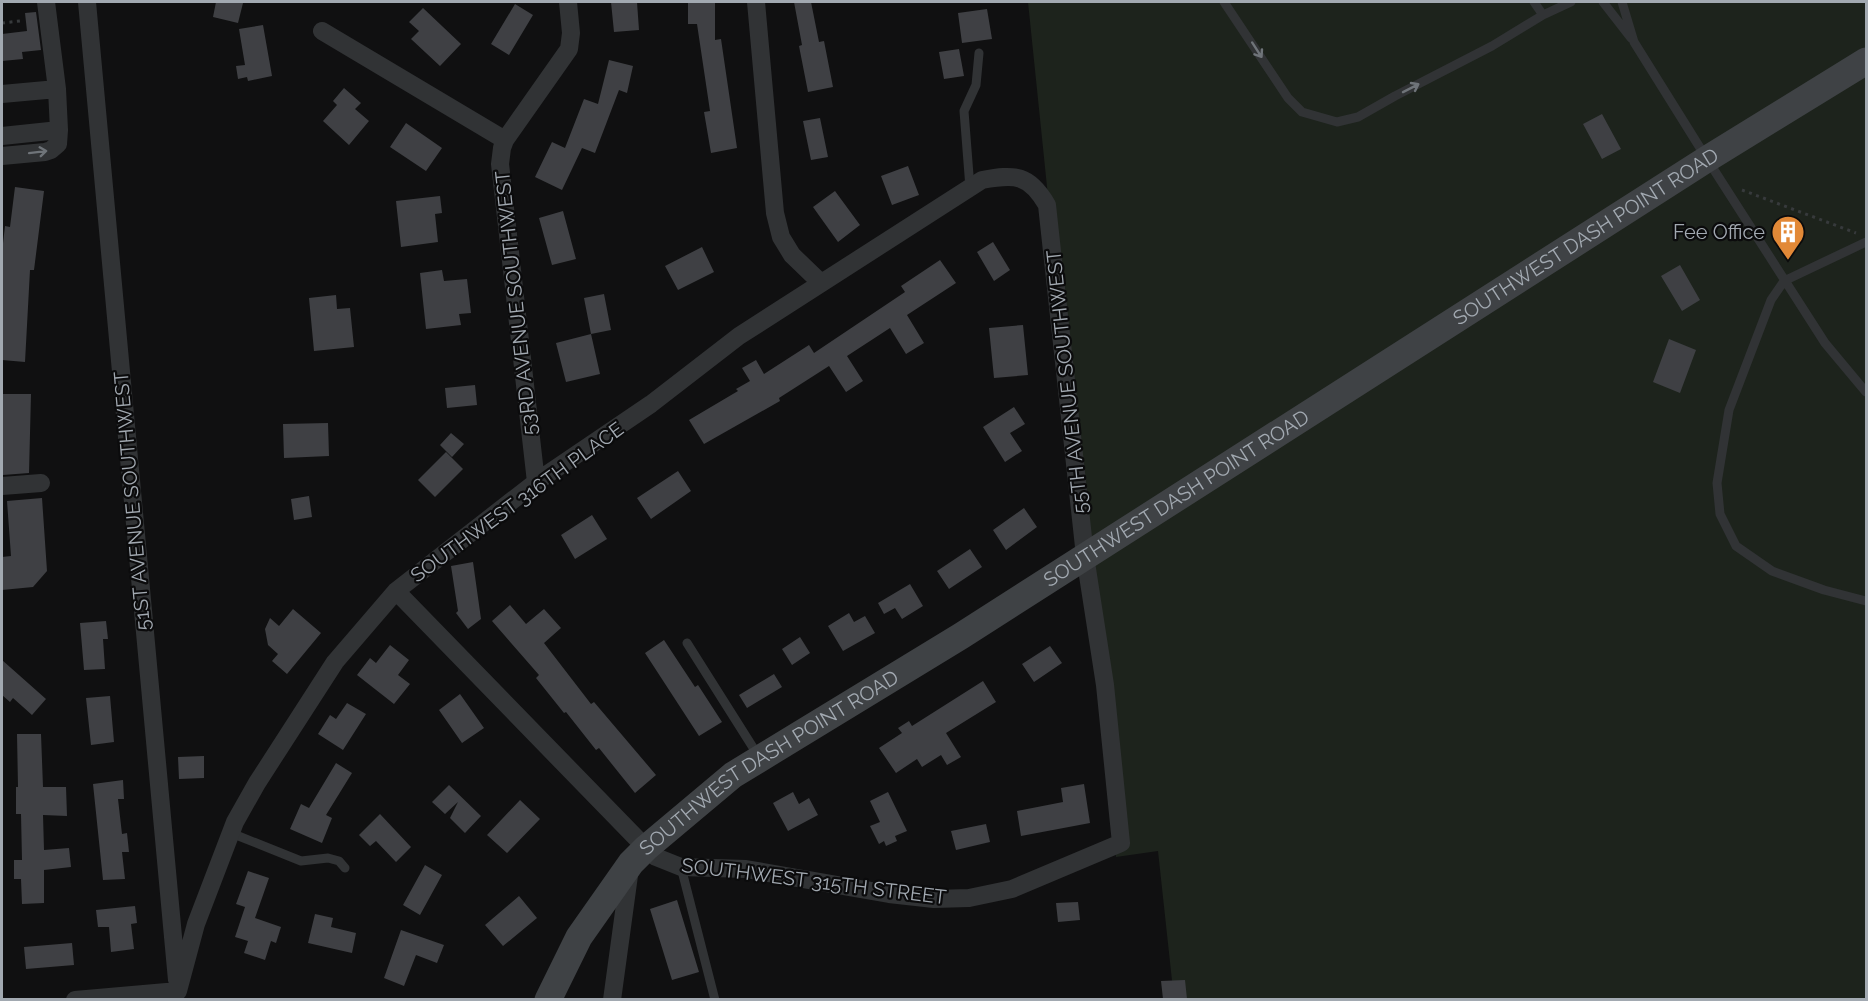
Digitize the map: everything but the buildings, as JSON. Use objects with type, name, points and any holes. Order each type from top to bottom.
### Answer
[{"type":"main road","name":"SOUTHWEST DASH POINT ROAD","points":[[548,999],[579,937],[639,855],[734,776],[1085,556],[1707,159],[1866,61]]},
{"type":"street","points":[[2,156],[51,150],[58,144],[57,89],[46,2]]},
{"type":"street","name":"51ST AVENUE SOUTHWEST","points":[[87,2],[178,995]]},
{"type":"street","name":"53RD AVENUE SOUTHWEST","points":[[536,482],[500,164],[505,140],[569,49],[571,33],[568,2]]},
{"type":"street","points":[[756,2],[775,213],[781,237],[792,255],[820,282]]},
{"type":"street","points":[[322,31],[505,140]]},
{"type":"street","points":[[2,94],[57,89]]},
{"type":"street","points":[[2,136],[59,130]]},
{"type":"street","name":"SOUTHWEST 316TH PLACE","points":[[178,995],[196,924],[231,833],[257,783],[334,662],[396,591],[536,482],[651,404],[739,336],[820,282],[982,180],[1014,176],[1025,179]]},
{"type":"street","name":"55TH AVENUE SOUTHWEST","points":[[1025,179],[1039,191],[1047,205],[1051,226],[1085,556],[1105,685],[1121,843]]},
{"type":"street","points":[[2,486],[41,483]]},
{"type":"street","points":[[396,591],[639,855],[612,999]]},
{"type":"street","name":"SOUTHWEST 315TH STREET","points":[[639,855],[656,857],[681,867],[747,869],[889,894],[934,899],[969,898],[1012,889],[1121,843]]},
{"type":"street","points":[[75,999],[178,995]]},
{"type":"lane","points":[[1224,2],[1288,98],[1302,112],[1337,122],[1358,117],[1492,46],[1543,15],[1571,2]]},
{"type":"lane","points":[[1534,2],[1543,15]]},
{"type":"lane","points":[[1603,2],[1634,42],[1825,343],[1866,392]]},
{"type":"lane","points":[[1622,2],[1634,42]]},
{"type":"lane","points":[[970,188],[964,111],[976,86],[979,53]]},
{"type":"lane","points":[[1866,242],[1784,281],[1771,300],[1729,410],[1717,483],[1720,514],[1736,546],[1772,571],[1824,590],[1866,601]]},
{"type":"lane","points":[[687,643],[760,759]]},
{"type":"lane","points":[[231,833],[301,861],[328,858],[339,861],[345,868]]},
{"type":"lane","points":[[681,867],[715,999]]},
{"type":"path","points":[[2,23],[20,21]]},
{"type":"path","points":[[1722,183],[1866,236]]},
{"type":"shaded area","points":[[1028,2],[1866,2],[1866,999],[1174,999],[1158,851],[1116,857]]},
{"type":"place","name":"Fee Office","points":[[1788,261]]}]
